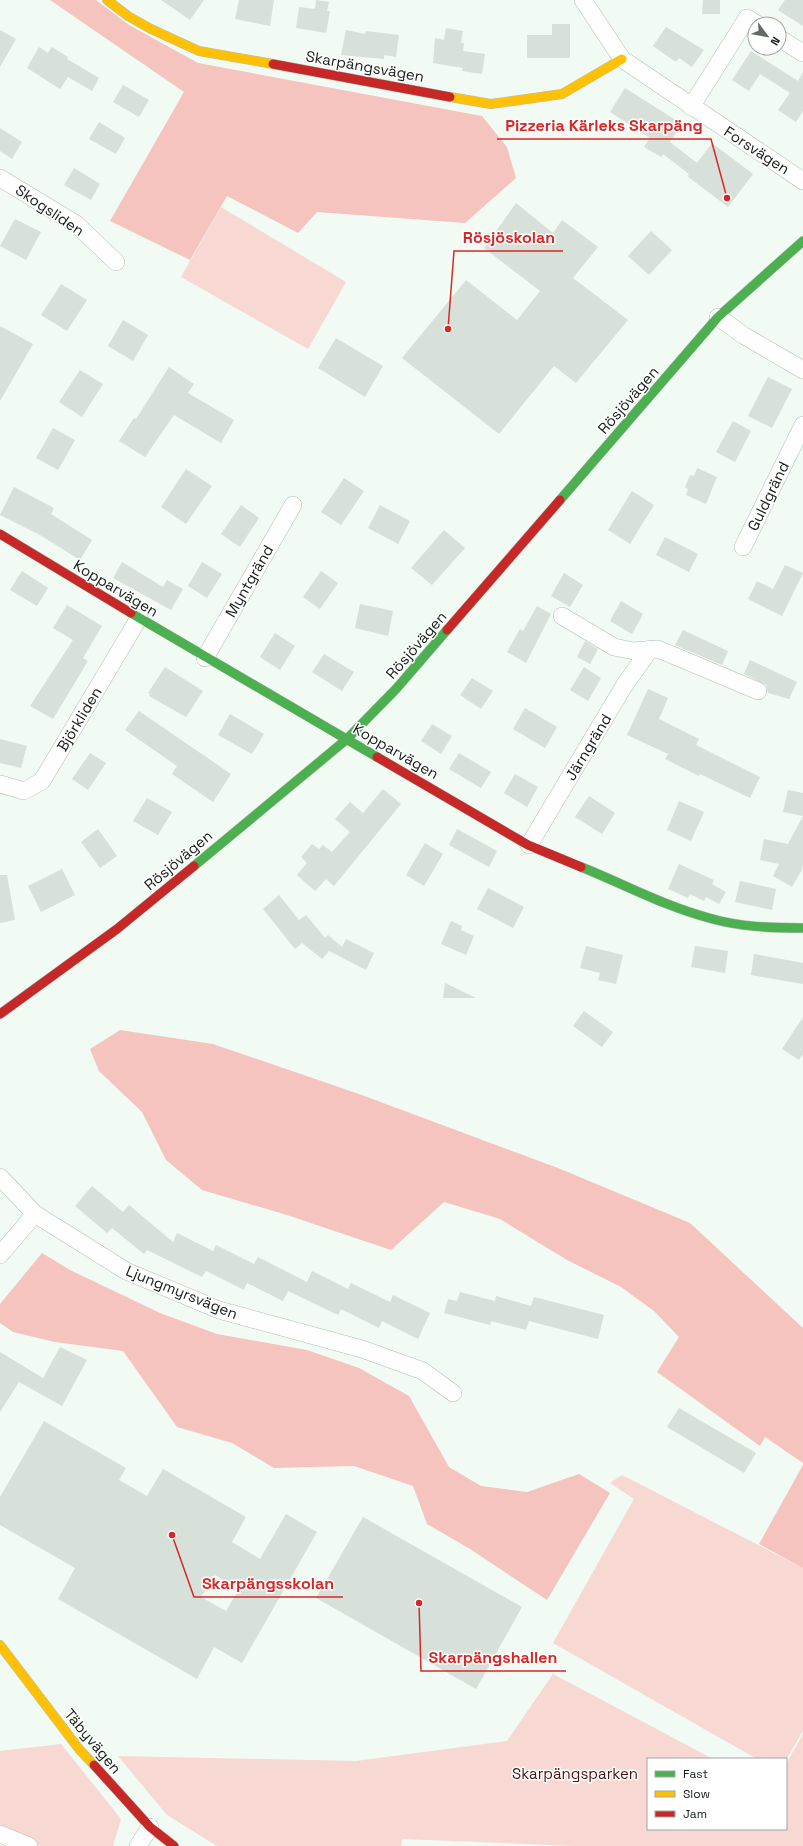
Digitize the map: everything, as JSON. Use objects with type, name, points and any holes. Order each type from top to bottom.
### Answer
[{"type":"street","name":"Skarpängsvägen","points":[[107,0],[115,8],[162,36],[200,51],[491,104],[562,94],[622,59]]},
{"type":"street","name":"Forsvägen","points":[[583,0],[622,59],[691,107],[786,168],[803,181]]},
{"type":"street","points":[[691,107],[747,18]]},
{"type":"street","points":[[787,43],[803,53]]},
{"type":"street","name":"Skogsliden","points":[[0,178],[76,224],[116,262]]},
{"type":"street","name":"Rösjövägen","points":[[0,1014],[117,929],[348,739],[396,689],[718,317],[803,241]]},
{"type":"street","points":[[718,317],[743,335],[803,370]]},
{"type":"street","name":"Guldgränd","points":[[743,546],[803,425]]},
{"type":"street","name":"Myntgränd","points":[[205,658],[293,505]]},
{"type":"street","name":"Kopparvägen","points":[[0,534],[205,658],[348,739],[434,790],[458,801],[486,821],[529,845],[598,874],[635,892],[697,915],[748,926],[803,928]]},
{"type":"street","points":[[562,616],[614,647],[634,651],[658,649],[758,690]]},
{"type":"street","name":"Björkliden","points":[[0,784],[24,791],[42,782],[139,618]]},
{"type":"street","name":"Järngränd","points":[[529,845],[624,686],[650,649]]},
{"type":"street","name":"Ljungmyrsvägen","points":[[0,1177],[35,1214],[126,1271],[219,1310],[362,1349],[422,1371],[453,1392]]},
{"type":"street","points":[[0,1255],[35,1214]]},
{"type":"street","name":"Täbyvägen","points":[[0,1645],[79,1749],[150,1827],[174,1846]]},
{"type":"street","points":[[138,1846],[150,1827]]},
{"type":"street","points":[[0,1834],[29,1846]]},
{"type":"green space","points":[[221,207],[346,282],[308,349],[181,277]]},
{"type":"green space","points":[[622,1475],[803,1568],[803,1731],[787,1758],[755,1758],[553,1643],[634,1499],[610,1483]]},
{"type":"green space","name":"Skarpängsparken","points":[[553,1674],[711,1758],[647,1758],[647,1830],[787,1830],[787,1762],[803,1734],[803,1846],[575,1846],[402,1839],[401,1846],[217,1846],[167,1815],[118,1756],[356,1761],[507,1741]]},
{"type":"green space","points":[[61,1744],[121,1819],[113,1846],[33,1846],[0,1833],[0,1751]]},
{"type":"shaded area","points":[[50,0],[96,0],[129,25],[198,63],[482,116],[507,147],[516,178],[465,223],[317,212],[298,233],[227,196],[190,260],[110,221],[184,92]]},
{"type":"shaded area","points":[[120,1030],[213,1044],[359,1094],[558,1168],[690,1223],[803,1328],[803,1463],[765,1437],[760,1446],[657,1372],[679,1337],[654,1311],[621,1287],[567,1260],[500,1219],[444,1202],[391,1250],[287,1215],[202,1190],[166,1160],[142,1112],[99,1071],[90,1049]]},
{"type":"shaded area","points":[[42,1253],[70,1270],[160,1313],[217,1334],[307,1350],[359,1368],[409,1396],[449,1467],[481,1486],[527,1492],[579,1474],[610,1493],[547,1600],[470,1549],[427,1524],[413,1486],[354,1466],[274,1468],[232,1443],[177,1427],[123,1351],[55,1342],[13,1332],[0,1323],[0,1304]]},
{"type":"shaded area","points":[[803,1465],[803,1568],[759,1544]]},
{"type":"building","points":[[161,0],[204,0],[190,20]]},
{"type":"building","points":[[239,0],[274,0],[270,26],[235,19]]},
{"type":"building","points":[[316,0],[329,2],[327,11],[330,11],[326,33],[296,28],[299,7],[315,9]]},
{"type":"building","points":[[703,0],[720,0],[720,14],[702,14]]},
{"type":"building","points":[[785,0],[803,0],[803,26],[778,10]]},
{"type":"building","points":[[552,24],[570,24],[570,58],[527,58],[527,35],[552,35]]},
{"type":"building","points":[[666,27],[704,50],[692,67],[679,58],[676,62],[653,46]]},
{"type":"building","points":[[446,28],[463,31],[461,43],[464,43],[463,51],[485,54],[482,74],[462,71],[463,68],[433,63],[435,38],[444,40]]},
{"type":"building","points":[[0,30],[16,39],[0,67]]},
{"type":"building","points":[[346,30],[365,34],[366,31],[399,35],[396,57],[384,55],[384,59],[341,55]]},
{"type":"building","points":[[39,47],[48,53],[52,47],[68,57],[67,59],[99,78],[92,91],[68,77],[60,89],[27,68]]},
{"type":"building","points":[[748,56],[759,56],[798,81],[803,72],[803,111],[796,122],[778,110],[790,93],[760,74],[749,91],[732,80]]},
{"type":"building","points":[[123,85],[149,100],[139,117],[113,102]]},
{"type":"building","points":[[625,88],[682,124],[670,142],[697,163],[712,143],[753,174],[728,207],[687,176],[689,174],[663,154],[661,157],[644,147],[650,138],[610,112]]},
{"type":"building","points":[[99,122],[125,138],[116,154],[89,139]]},
{"type":"building","points":[[0,128],[22,142],[12,159],[0,151]]},
{"type":"building","points":[[74,168],[100,184],[91,200],[64,185]]},
{"type":"building","points":[[516,203],[553,233],[562,220],[598,247],[573,278],[628,320],[576,383],[554,366],[499,434],[402,358],[466,280],[517,320],[540,291],[484,248]]},
{"type":"building","points":[[15,219],[41,232],[26,260],[0,246]]},
{"type":"building","points":[[651,231],[672,250],[649,275],[628,256]]},
{"type":"building","points":[[61,284],[87,300],[67,331],[41,315]]},
{"type":"building","points":[[123,320],[148,335],[133,361],[108,346]]},
{"type":"building","points":[[0,326],[33,344],[0,401]]},
{"type":"building","points":[[336,338],[383,366],[365,397],[318,368]]},
{"type":"building","points":[[169,367],[194,384],[188,393],[234,420],[221,443],[174,415],[145,457],[119,441],[134,418],[136,419]]},
{"type":"building","points":[[80,370],[103,384],[82,417],[59,402]]},
{"type":"building","points":[[768,377],[792,389],[772,428],[748,416]]},
{"type":"building","points":[[733,421],[751,431],[735,462],[716,452]]},
{"type":"building","points":[[53,428],[75,440],[58,470],[36,458]]},
{"type":"building","points":[[697,468],[717,477],[706,504],[686,495],[688,489],[685,487],[690,475],[694,476]]},
{"type":"building","points":[[186,469],[212,486],[186,524],[161,507]]},
{"type":"building","points":[[344,478],[364,491],[341,525],[321,512]]},
{"type":"building","points":[[14,487],[54,508],[51,514],[92,540],[80,560],[40,535],[0,515]]},
{"type":"building","points":[[632,491],[654,505],[630,544],[608,530]]},
{"type":"building","points":[[241,505],[259,518],[240,547],[221,534]]},
{"type":"building","points":[[380,505],[410,521],[398,544],[368,528]]},
{"type":"building","points":[[444,530],[465,548],[432,585],[411,568]]},
{"type":"building","points":[[665,537],[698,554],[689,572],[656,555]]},
{"type":"building","points":[[122,562],[163,587],[167,580],[183,589],[171,610],[113,578]]},
{"type":"building","points":[[202,562],[222,574],[207,598],[188,586]]},
{"type":"building","points":[[785,565],[803,573],[782,616],[748,599],[757,581],[773,589]]},
{"type":"building","points":[[22,571],[48,588],[37,606],[10,590]]},
{"type":"building","points":[[321,571],[338,583],[320,609],[303,597]]},
{"type":"building","points":[[564,573],[583,585],[570,607],[551,596]]},
{"type":"building","points":[[621,601],[643,614],[632,634],[610,621]]},
{"type":"building","points":[[360,604],[393,611],[388,636],[355,628]]},
{"type":"building","points":[[67,605],[102,626],[83,658],[88,661],[53,719],[30,706],[73,640],[53,628]]},
{"type":"building","points":[[537,606],[551,614],[526,663],[507,652],[520,629],[523,631]]},
{"type":"building","points":[[683,630],[728,651],[722,665],[675,645]]},
{"type":"building","points":[[275,633],[295,646],[280,670],[260,657]]},
{"type":"building","points":[[585,641],[598,649],[590,664],[577,657]]},
{"type":"building","points":[[324,654],[354,672],[342,691],[312,672]]},
{"type":"building","points":[[750,660],[797,682],[789,699],[768,693],[766,685],[744,674]]},
{"type":"building","points":[[165,667],[203,691],[186,717],[149,696],[150,694],[148,693]]},
{"type":"building","points":[[584,667],[601,678],[588,701],[570,690]]},
{"type":"building","points":[[472,678],[493,691],[481,709],[460,695]]},
{"type":"building","points":[[648,689],[668,698],[659,719],[699,739],[696,745],[760,777],[750,798],[700,774],[699,776],[665,759],[668,754],[627,735]]},
{"type":"building","points":[[525,708],[557,727],[545,748],[513,729]]},
{"type":"building","points":[[139,711],[231,774],[213,802],[172,774],[177,766],[125,730]]},
{"type":"building","points":[[230,714],[264,734],[252,754],[218,735]]},
{"type":"building","points":[[432,724],[452,736],[441,754],[421,741]]},
{"type":"building","points":[[0,739],[27,746],[21,768],[0,763]]},
{"type":"building","points":[[90,753],[106,763],[88,790],[72,779]]},
{"type":"building","points":[[459,753],[491,772],[481,788],[449,769]]},
{"type":"building","points":[[515,774],[538,787],[527,807],[504,793]]},
{"type":"building","points":[[383,789],[401,804],[334,886],[326,879],[315,891],[297,875],[307,863],[301,857],[312,844],[319,849],[323,845],[332,852],[350,832],[335,819],[350,802],[363,813]]},
{"type":"building","points":[[788,790],[803,793],[803,816],[783,812]]},
{"type":"building","points":[[589,796],[615,813],[602,834],[575,817]]},
{"type":"building","points":[[147,798],[172,812],[158,835],[133,821]]},
{"type":"building","points":[[679,801],[704,812],[691,841],[667,830]]},
{"type":"building","points":[[803,816],[802,870],[792,887],[773,876],[779,864],[760,860],[764,839],[788,844]]},
{"type":"building","points":[[98,829],[117,856],[100,868],[81,842]]},
{"type":"building","points":[[457,829],[497,851],[489,867],[449,845]]},
{"type":"building","points":[[425,843],[443,854],[424,886],[406,875]]},
{"type":"building","points":[[679,864],[714,880],[712,884],[726,892],[719,904],[706,897],[704,901],[690,894],[688,898],[668,889]]},
{"type":"building","points":[[62,869],[75,895],[41,912],[28,886]]},
{"type":"building","points":[[0,875],[7,875],[15,920],[0,923]]},
{"type":"building","points":[[740,881],[776,889],[772,910],[735,902]]},
{"type":"building","points":[[488,888],[524,907],[513,928],[477,909]]},
{"type":"building","points":[[279,895],[299,920],[306,915],[325,938],[328,935],[342,947],[346,939],[374,953],[366,970],[329,951],[322,959],[302,943],[295,949],[263,909]]},
{"type":"building","points":[[451,921],[462,926],[461,930],[474,936],[466,955],[441,944]]},
{"type":"building","points":[[586,946],[623,955],[616,984],[598,980],[600,973],[580,968]]},
{"type":"building","points":[[695,946],[728,951],[725,973],[691,967]]},
{"type":"building","points":[[754,954],[803,963],[803,984],[751,975]]},
{"type":"building","points":[[445,983],[476,998],[443,998]]},
{"type":"building","points":[[584,1011],[613,1032],[602,1047],[573,1026]]},
{"type":"building","points":[[803,1017],[803,1054],[799,1060],[782,1049]]},
{"type":"building","points":[[92,1186],[123,1212],[129,1205],[173,1242],[177,1233],[213,1251],[216,1245],[254,1264],[258,1257],[307,1282],[312,1271],[348,1289],[351,1283],[390,1302],[393,1295],[430,1313],[418,1339],[382,1321],[379,1328],[341,1309],[338,1315],[288,1291],[283,1301],[247,1283],[244,1290],[206,1271],[202,1277],[147,1250],[144,1254],[112,1228],[107,1233],[75,1206]]},
{"type":"building","points":[[460,1292],[495,1301],[496,1296],[531,1306],[534,1297],[604,1315],[598,1339],[529,1321],[526,1330],[491,1321],[490,1325],[444,1313],[448,1299],[457,1301]]},
{"type":"building","points":[[60,1347],[87,1360],[62,1406],[19,1382],[0,1412],[0,1352],[43,1378]]},
{"type":"building","points":[[679,1408],[756,1453],[744,1473],[667,1427]]},
{"type":"building","points":[[44,1421],[126,1468],[119,1480],[147,1496],[163,1469],[246,1517],[232,1542],[260,1559],[286,1514],[317,1532],[242,1663],[214,1647],[197,1679],[58,1599],[75,1568],[0,1525],[0,1497]],"holes":[[[215,1575],[239,1589],[226,1611],[201,1597]]]},
{"type":"building","points":[[363,1517],[522,1607],[476,1689],[316,1598]]},
{"type":"traffic: fast","points":[[560,500],[718,317],[803,241]]},
{"type":"traffic: fast","points":[[131,613],[377,757]]},
{"type":"traffic: fast","points":[[194,866],[347,739],[396,689],[447,630]]},
{"type":"traffic: fast","points":[[581,867],[660,901],[709,918],[756,926],[803,928]]},
{"type":"traffic: slow","points":[[107,0],[128,16],[151,29],[199,51],[273,64]]},
{"type":"traffic: slow","points":[[450,97],[491,104],[562,94],[622,59]]},
{"type":"traffic: slow","points":[[0,1645],[79,1749],[94,1765]]},
{"type":"traffic: jam","points":[[273,64],[450,97]]},
{"type":"traffic: jam","points":[[447,630],[560,500]]},
{"type":"traffic: jam","points":[[0,534],[131,613]]},
{"type":"traffic: jam","points":[[377,757],[528,845],[581,867]]},
{"type":"traffic: jam","points":[[0,1014],[117,929],[194,866]]},
{"type":"traffic: jam","points":[[94,1765],[150,1827],[174,1846]]},
{"type":"place","name":"Pizzeria Kärleks Skarpäng","points":[[727,198]]},
{"type":"place","name":"Rösjöskolan","points":[[448,329]]},
{"type":"place","name":"Skarpängsskolan","points":[[172,1535]]},
{"type":"place","name":"Skarpängshallen","points":[[419,1603]]}]
